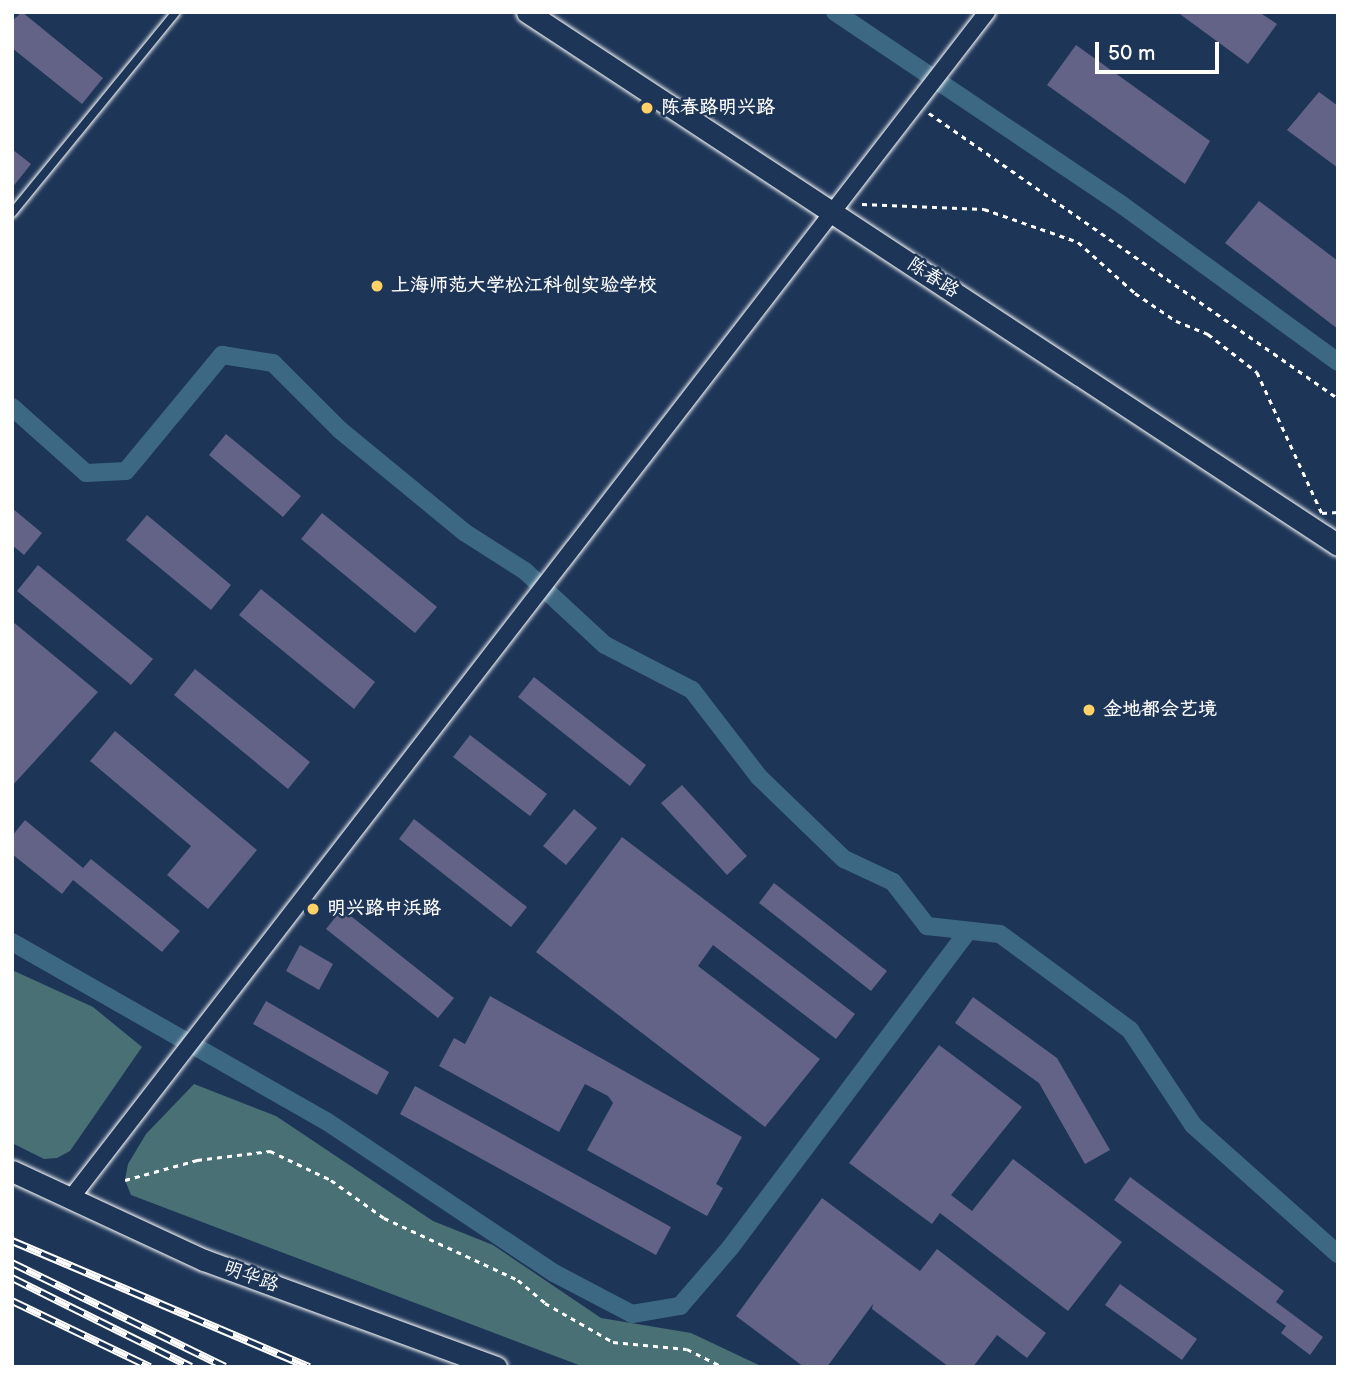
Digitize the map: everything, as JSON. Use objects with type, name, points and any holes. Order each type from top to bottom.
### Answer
[{"type":"street","name":"陈春路","points":[[527,12],[1338,545]]},
{"type":"street","points":[[71,1198],[510,626],[987,12]]},
{"type":"street","name":"明华路","points":[[12,1171],[204,1260],[496,1367]]},
{"type":"lane","points":[[12,213],[176,12]]},
{"type":"path","points":[[929,113],[1338,398]]},
{"type":"path","points":[[862,204],[984,209],[1078,242],[1135,293],[1176,321],[1208,334],[1257,372],[1322,513],[1338,512]]},
{"type":"path","points":[[125,1180],[197,1160],[270,1151],[331,1180],[384,1218],[518,1280],[545,1303],[613,1342],[687,1349],[723,1367]]},
{"type":"green space","points":[[12,970],[93,1007],[142,1047],[70,1151],[57,1158],[44,1159],[12,1143]]},
{"type":"green space","points":[[194,1084],[276,1116],[433,1221],[493,1245],[601,1318],[691,1333],[763,1367],[584,1367],[131,1195],[125,1180],[128,1164],[146,1134]]},
{"type":"building","points":[[22,12],[103,78],[82,104],[12,48],[12,21]]},
{"type":"building","points":[[1177,12],[1259,12],[1277,24],[1248,64]]},
{"type":"building","points":[[1076,45],[1210,141],[1185,184],[1047,85]]},
{"type":"building","points":[[1319,92],[1338,106],[1338,168],[1287,130]]},
{"type":"building","points":[[12,149],[31,164],[12,188]]},
{"type":"building","points":[[1259,201],[1338,261],[1338,329],[1225,243]]},
{"type":"building","points":[[226,434],[301,496],[283,517],[209,455]]},
{"type":"building","points":[[12,508],[42,533],[24,555],[12,545]]},
{"type":"building","points":[[322,513],[437,607],[415,633],[301,539]]},
{"type":"building","points":[[147,515],[231,585],[211,610],[126,540]]},
{"type":"building","points":[[38,565],[153,659],[131,685],[17,591]]},
{"type":"building","points":[[261,589],[375,682],[354,709],[239,615]]},
{"type":"building","points":[[12,621],[98,692],[12,786]]},
{"type":"building","points":[[195,669],[310,762],[288,789],[174,695]]},
{"type":"building","points":[[534,677],[646,765],[630,786],[518,697]]},
{"type":"building","points":[[115,731],[257,850],[208,909],[167,875],[191,846],[90,761]]},
{"type":"building","points":[[470,735],[547,794],[530,816],[453,757]]},
{"type":"building","points":[[682,785],[747,856],[727,875],[661,803]]},
{"type":"building","points":[[574,809],[597,828],[566,865],[543,846]]},
{"type":"building","points":[[414,819],[527,907],[511,927],[399,839]]},
{"type":"building","points":[[25,820],[83,868],[91,859],[180,931],[162,952],[73,880],[62,894],[12,854],[12,836]]},
{"type":"building","points":[[622,837],[855,1014],[836,1039],[713,945],[698,966],[820,1059],[765,1127],[536,952]]},
{"type":"building","points":[[774,883],[887,971],[871,991],[759,903]]},
{"type":"building","points":[[342,909],[454,998],[438,1018],[326,929]]},
{"type":"building","points":[[300,945],[333,964],[319,990],[286,971]]},
{"type":"building","points":[[490,996],[742,1137],[716,1184],[723,1188],[707,1216],[587,1150],[613,1103],[608,1096],[585,1084],[559,1132],[439,1066],[454,1038],[465,1044]]},
{"type":"building","points":[[973,997],[1057,1058],[1110,1150],[1085,1164],[1039,1083],[955,1023]]},
{"type":"building","points":[[266,1001],[389,1072],[377,1095],[253,1024]]},
{"type":"building","points":[[939,1045],[1022,1107],[951,1195],[972,1211],[1013,1159],[1122,1242],[1068,1311],[940,1213],[932,1224],[849,1163]]},
{"type":"building","points":[[415,1086],[671,1227],[656,1255],[400,1114]]},
{"type":"building","points":[[1130,1177],[1284,1291],[1276,1302],[1323,1337],[1310,1355],[1281,1333],[1286,1326],[1114,1200]]},
{"type":"building","points":[[822,1198],[920,1271],[937,1249],[1046,1333],[1027,1358],[997,1335],[973,1367],[949,1367],[872,1309],[873,1304],[827,1367],[804,1367],[736,1316]]},
{"type":"building","points":[[1120,1284],[1197,1339],[1182,1360],[1105,1305]]},
{"type":"waterway","points":[[835,12],[1122,205],[1338,362]]},
{"type":"waterway","points":[[12,407],[86,473],[126,471],[222,355],[273,363],[340,430],[464,532],[525,571],[605,645],[692,690],[759,777],[844,859],[893,882],[927,926],[1000,934],[1130,1030],[1193,1125],[1338,1254]]},
{"type":"waterway","points":[[12,942],[326,1121],[554,1273],[632,1314],[680,1306],[730,1248],[968,931]]},
{"type":"railway","points":[[12,1241],[309,1367]]},
{"type":"railway","points":[[12,1263],[225,1367]]},
{"type":"railway","points":[[12,1278],[191,1367]]},
{"type":"railway","points":[[12,1301],[150,1367]]},
{"type":"place","name":"陈春路明兴路","points":[[647,108]]},
{"type":"place","name":"上海师范大学松江科创实验学校","points":[[377,286]]},
{"type":"place","name":"金地都会艺境","points":[[1089,710]]},
{"type":"place","name":"明兴路申浜路","points":[[313,909]]}]
